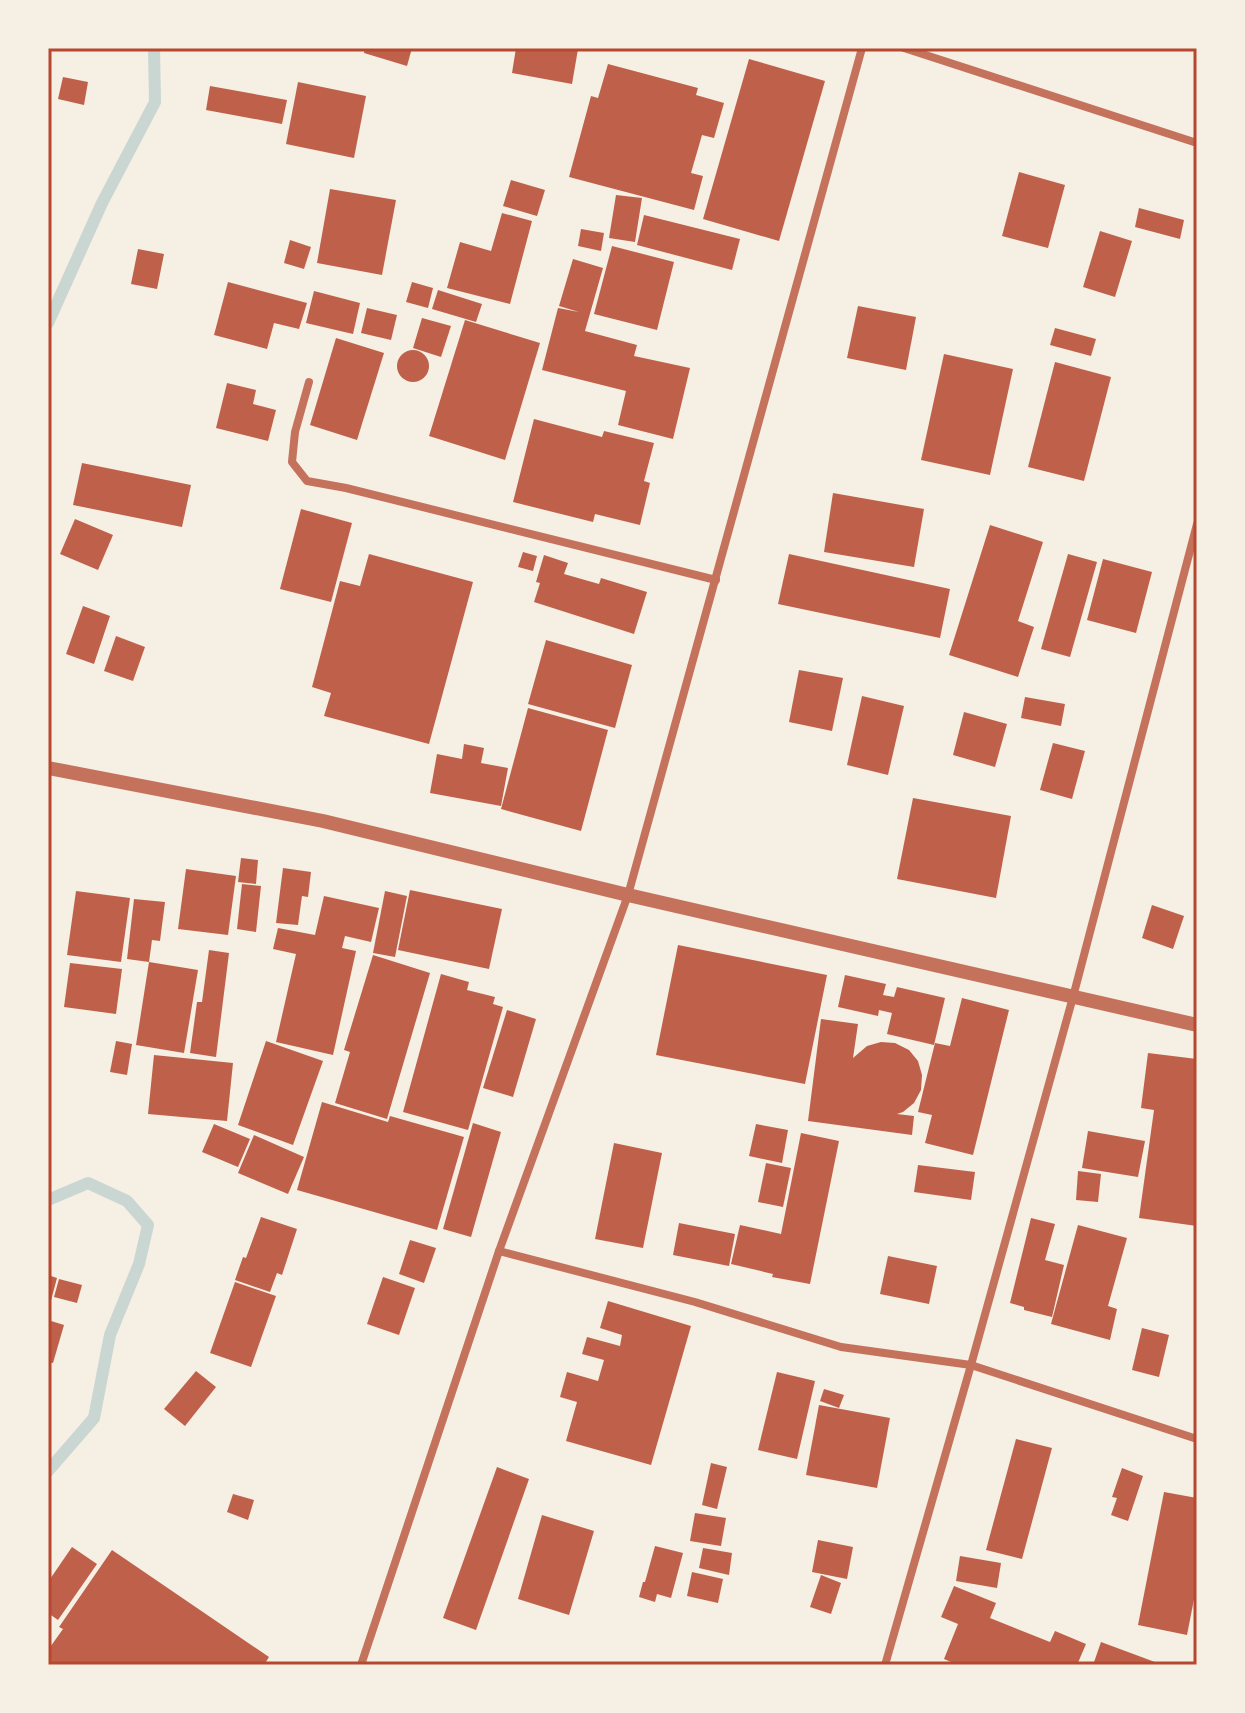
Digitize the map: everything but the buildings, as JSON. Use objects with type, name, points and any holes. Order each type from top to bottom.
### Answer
[{"type":"street","points":[[361,1665],[499,1251],[628,895],[862,48]]},
{"type":"street","points":[[904,48],[1197,143]]},
{"type":"street","points":[[309,382],[295,432],[292,462],[307,481],[716,580]]},
{"type":"street","points":[[885,1665],[1073,997],[1197,524]]},
{"type":"street","points":[[48,768],[323,821],[628,895],[1197,1025]]},
{"type":"street","points":[[499,1251],[695,1302],[841,1347],[971,1365],[1197,1439]]},
{"type":"waterway","points":[[48,323],[102,203],[155,102],[154,48]]},
{"type":"waterway","points":[[48,1200],[88,1183],[127,1201],[148,1225],[139,1264],[110,1335],[94,1418],[48,1471]]}]
